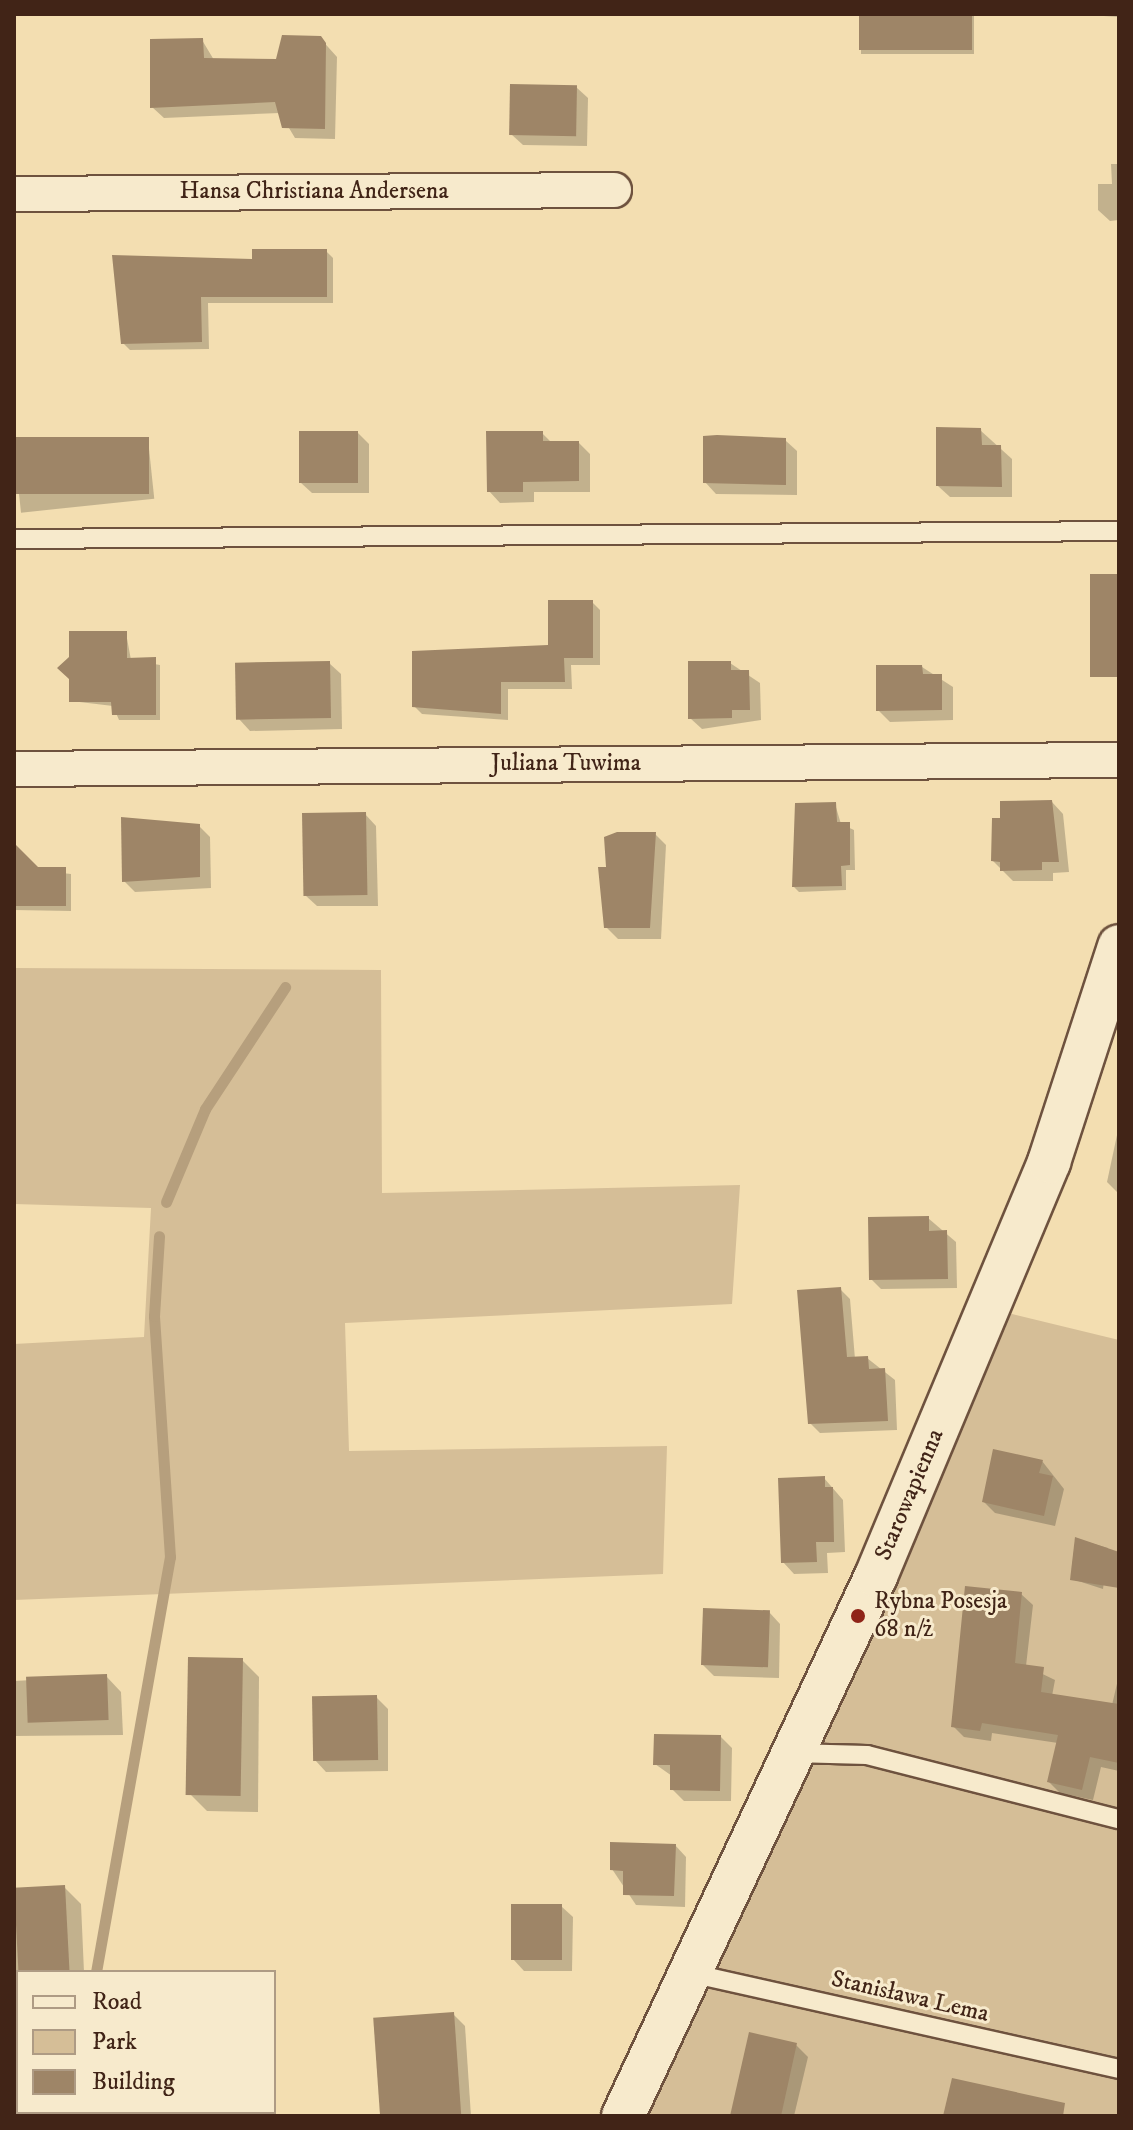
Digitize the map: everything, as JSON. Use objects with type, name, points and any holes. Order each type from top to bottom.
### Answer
[{"type":"street","name":"Hansa Christiana Andersena","points":[[14,194],[614,190]]},
{"type":"street","name":"Juliana Tuwima","points":[[14,769],[1119,760]]},
{"type":"street","name":"Starowapienna","points":[[623,2116],[876,1576],[1049,1162],[1119,946]]},
{"type":"lane","points":[[14,539],[1119,531]]},
{"type":"lane","points":[[793,1753],[867,1755],[1119,1819]]},
{"type":"lane","name":"Stanisława Lema","points":[[690,1973],[1119,2069]]},
{"type":"green space","points":[[14,968],[381,970],[382,1193],[740,1185],[732,1304],[345,1323],[349,1451],[667,1446],[663,1574],[14,1600],[14,1344],[144,1337],[151,1208],[14,1204]]},
{"type":"green space","points":[[1008,1313],[1119,1340],[1119,2116],[631,2116]]},
{"type":"building","points":[[859,14],[972,14],[972,50],[859,50]]},
{"type":"building","points":[[282,35],[321,36],[326,43],[325,129],[282,128],[275,102],[150,108],[150,39],[203,38],[204,58],[276,59]]},
{"type":"building","points":[[510,84],[577,85],[576,136],[509,135]]},
{"type":"building","points":[[252,249],[327,249],[327,297],[201,297],[202,342],[121,344],[112,255],[252,259]]},
{"type":"building","points":[[936,427],[981,428],[982,445],[1001,445],[1002,487],[936,486]]},
{"type":"building","points":[[299,431],[358,431],[358,483],[299,483]]},
{"type":"building","points":[[486,431],[543,431],[543,441],[579,441],[579,481],[523,482],[523,492],[487,492]]},
{"type":"building","points":[[703,436],[786,438],[786,485],[703,483]]},
{"type":"building","points":[[14,437],[149,437],[149,494],[14,494]]},
{"type":"building","points":[[1090,574],[1119,574],[1119,677],[1090,677]]},
{"type":"building","points":[[548,600],[593,600],[593,658],[564,658],[565,682],[501,682],[501,714],[412,707],[412,651],[548,645]]},
{"type":"building","points":[[69,631],[127,631],[127,658],[156,657],[156,715],[112,715],[111,702],[69,702],[69,679],[57,668],[69,657]]},
{"type":"building","points":[[330,661],[331,718],[236,720],[235,663]]},
{"type":"building","points":[[688,661],[731,661],[731,670],[749,670],[750,710],[732,710],[732,718],[688,719]]},
{"type":"building","points":[[876,665],[922,665],[923,674],[942,674],[942,710],[876,711]]},
{"type":"building","points":[[1052,800],[1059,862],[1042,862],[1042,870],[1000,871],[1000,862],[991,861],[992,818],[1000,818],[1000,801]]},
{"type":"building","points":[[836,802],[837,822],[850,822],[850,865],[841,866],[842,886],[792,887],[795,803]]},
{"type":"building","points":[[366,812],[367,895],[303,896],[302,813]]},
{"type":"building","points":[[121,817],[200,824],[200,877],[122,882]]},
{"type":"building","points":[[617,832],[656,832],[650,928],[604,928],[598,867],[606,867],[604,837]]},
{"type":"building","points":[[14,843],[38,867],[66,867],[66,906],[14,906]]},
{"type":"building","points":[[929,1216],[929,1231],[947,1230],[948,1279],[869,1280],[868,1217]]},
{"type":"building","points":[[841,1287],[847,1357],[868,1356],[869,1369],[885,1368],[888,1421],[808,1424],[797,1290]]},
{"type":"building","points":[[993,1449],[1043,1460],[1039,1473],[1053,1476],[1044,1516],[982,1502]]},
{"type":"building","points":[[825,1476],[825,1487],[833,1487],[834,1542],[816,1542],[817,1562],[781,1563],[778,1478]]},
{"type":"building","points":[[1075,1537],[1119,1552],[1119,1588],[1070,1580]]},
{"type":"building","points":[[965,1586],[1022,1592],[1015,1663],[1044,1667],[1041,1692],[1119,1704],[1119,1763],[1090,1757],[1082,1790],[1047,1782],[1058,1735],[982,1723],[980,1731],[951,1727]]},
{"type":"building","points":[[703,1608],[770,1610],[768,1667],[701,1665]]},
{"type":"building","points":[[188,1657],[243,1658],[241,1796],[186,1795]]},
{"type":"building","points":[[107,1674],[109,1720],[28,1723],[26,1677]]},
{"type":"building","points":[[377,1695],[378,1760],[313,1761],[312,1696]]},
{"type":"building","points":[[654,1734],[721,1735],[720,1791],[670,1790],[670,1765],[653,1765]]},
{"type":"building","points":[[610,1842],[676,1844],[674,1896],[623,1895],[623,1871],[610,1870]]},
{"type":"building","points":[[65,1885],[69,1970],[18,1970],[14,1888]]},
{"type":"building","points":[[511,1904],[562,1904],[562,1960],[511,1960]]},
{"type":"building","points":[[454,2012],[461,2116],[380,2116],[373,2018]]},
{"type":"building","points":[[749,2032],[797,2043],[781,2116],[730,2116]]},
{"type":"building","points":[[952,2078],[1065,2103],[1063,2116],[943,2116]]},
{"type":"waterway","points":[[166,1202],[205,1109],[285,987]]},
{"type":"waterway","points":[[96,1970],[170,1557],[154,1316],[159,1236]]},
{"type":"place","name":"Rybna Posesja 68 n/ż","points":[[858,1616]]}]
